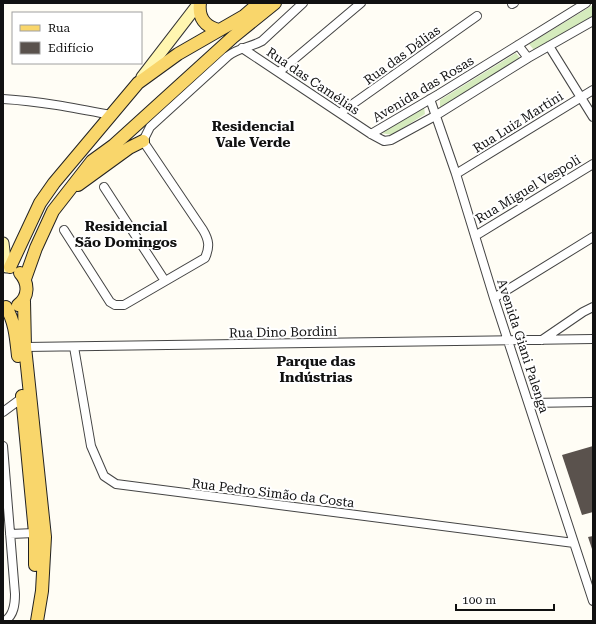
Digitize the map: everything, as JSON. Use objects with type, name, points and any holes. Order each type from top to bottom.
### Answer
[{"type":"main road","points":[[199,3],[199,11],[204,22],[208,26],[219,30]]},
{"type":"main road","points":[[7,267],[40,203],[59,177],[138,83],[199,3]]},
{"type":"main road","points":[[138,83],[178,54],[244,16],[259,3]]},
{"type":"main road","points":[[24,279],[44,229],[53,211],[92,161],[114,145],[233,37],[275,3]]},
{"type":"main road","points":[[64,195],[129,148],[143,141]]},
{"type":"main road","points":[[3,243],[7,267]]},
{"type":"main road","points":[[7,267],[21,273],[26,289],[24,301],[25,347],[44,537],[42,591],[37,621]]},
{"type":"main road","points":[[4,306],[18,306],[24,301]]},
{"type":"main road","points":[[4,306],[11,315],[14,327],[35,533],[36,552],[30,621]]},
{"type":"street","points":[[64,230],[110,302],[115,305],[124,304],[205,258],[209,245],[203,230],[143,141],[150,127],[228,56],[242,48],[262,41],[303,3]]},
{"type":"street","points":[[279,72],[361,3]]},
{"type":"street","name":"Avenida das Rosas","points":[[586,3],[371,134],[381,140],[389,141],[435,116],[528,58],[593,21]]},
{"type":"street","name":"Rua das Dálias","points":[[340,114],[477,16]]},
{"type":"street","points":[[518,45],[528,58]]},
{"type":"street","points":[[549,46],[593,117]]},
{"type":"street","name":"Rua das Camélias","points":[[242,48],[371,134]]},
{"type":"street","name":"Rua Luiz Martini","points":[[456,174],[593,90]]},
{"type":"street","points":[[3,99],[22,100],[70,107],[111,115]]},
{"type":"street","name":"Avenida Giani Palenga","points":[[430,99],[456,174],[494,298],[593,601]]},
{"type":"street","name":"Rua Miguel Vespoli","points":[[476,236],[593,164]]},
{"type":"street","points":[[104,188],[165,281]]},
{"type":"street","points":[[494,298],[593,237]]},
{"type":"street","points":[[541,340],[593,307]]},
{"type":"street","name":"Rua Dino Bordini","points":[[25,347],[593,339]]},
{"type":"street","name":"Rua Pedro Simão da Costa","points":[[74,347],[91,446],[104,476],[116,484],[574,542]]},
{"type":"street","points":[[3,412],[22,398]]},
{"type":"street","points":[[529,403],[593,402]]},
{"type":"street","points":[[3,446],[15,594],[13,611],[9,618],[5,621]]},
{"type":"street","points":[[10,534],[35,533]]},
{"type":"green space","points":[[593,5],[593,16],[534,50],[529,44]]},
{"type":"green space","points":[[516,53],[520,58],[440,108],[440,100]]},
{"type":"green space","points":[[424,107],[425,114],[392,135],[381,133]]},
{"type":"building","points":[[593,446],[593,512],[582,515],[562,455]]},
{"type":"building","points":[[593,536],[593,552],[588,537]]},
{"type":"district","name":"Residencial Vale Verde","points":[[253,134]]},
{"type":"district","name":"Residencial São Domingos","points":[[126,234]]},
{"type":"district","name":"Parque das Indústrias","points":[[316,370]]}]
